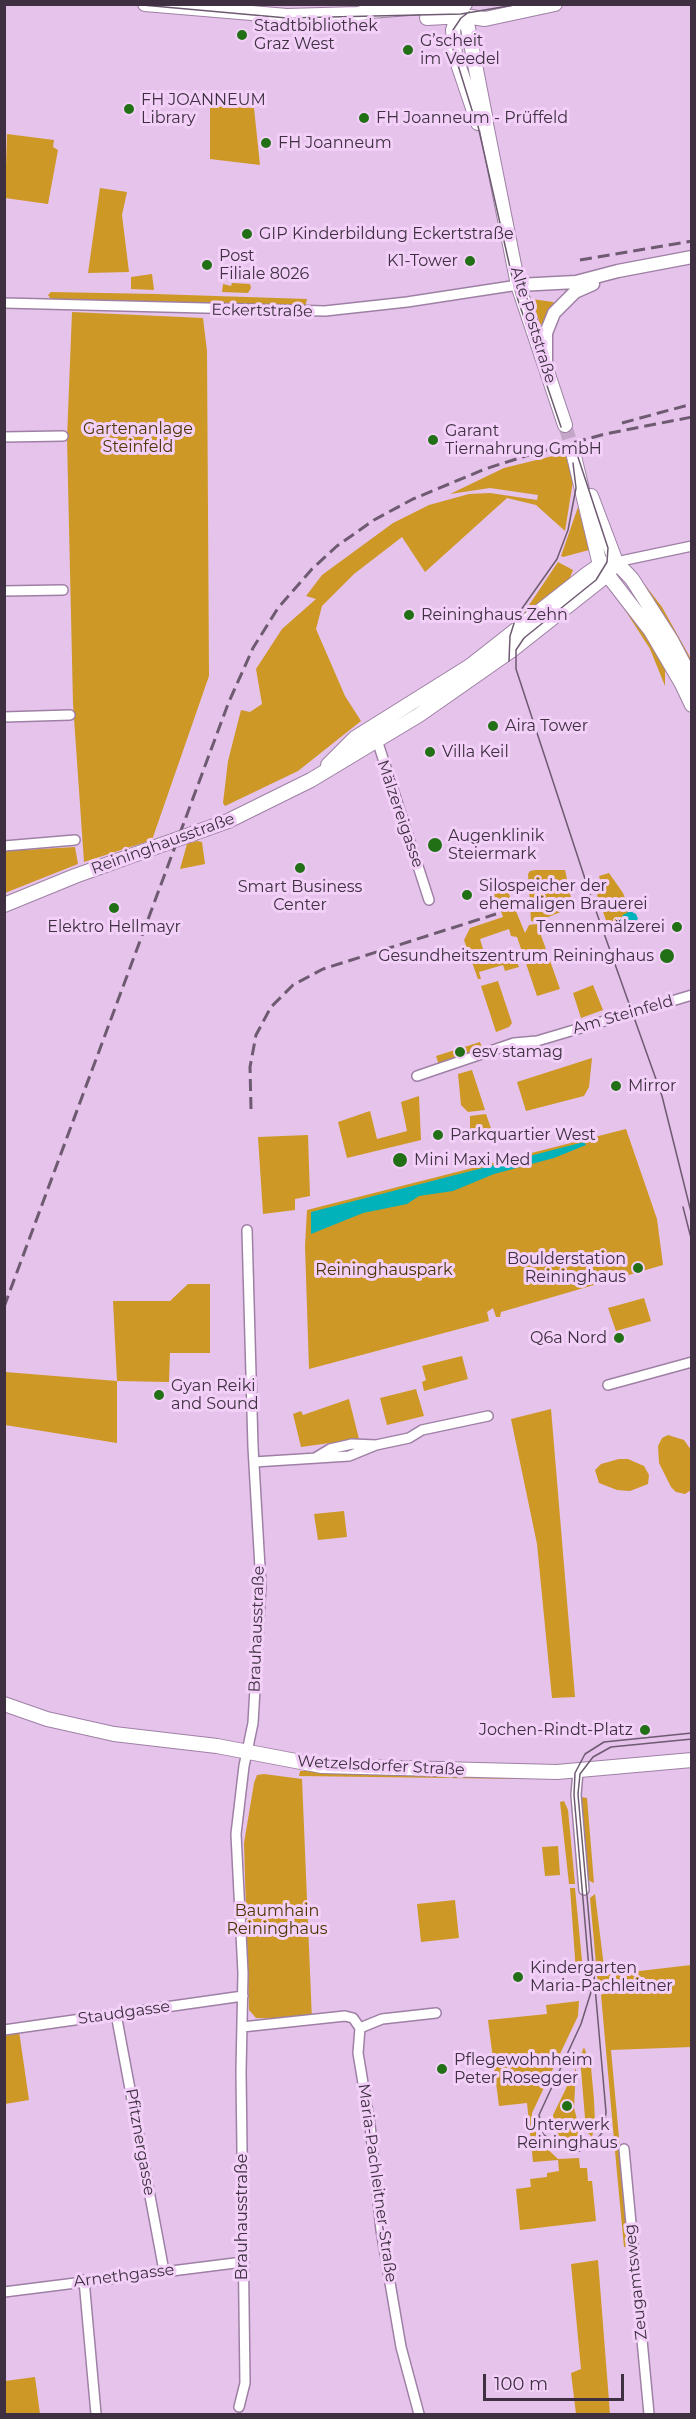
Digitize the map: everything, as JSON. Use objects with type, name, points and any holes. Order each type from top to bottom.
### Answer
[{"type":"main road","points":[[145,4],[287,16],[358,14],[369,10],[461,9],[485,19],[555,4]]},
{"type":"main road","name":"Alte Poststraße","points":[[461,9],[468,28],[482,123],[492,153],[518,285],[565,426]]},
{"type":"main road","points":[[573,452],[604,570],[651,632],[692,705]]},
{"type":"main road","points":[[581,478],[590,494],[616,562],[641,593],[676,649],[692,681]]},
{"type":"main road","name":"Reininghausstraße","points":[[4,905],[75,876],[228,821],[319,775],[375,734],[419,715],[616,562]]},
{"type":"main road","name":"Wetzelsdorfer Straße","points":[[4,1704],[47,1719],[114,1734],[247,1752],[322,1766],[424,1771],[578,1771],[692,1760]]},
{"type":"street","points":[[518,285],[568,283],[692,257]]},
{"type":"street","points":[[547,375],[546,333],[554,313],[575,292],[618,271]]},
{"type":"street","name":"Eckertstraße","points":[[4,303],[238,310],[350,310],[518,285]]},
{"type":"street","points":[[4,437],[63,436]]},
{"type":"street","points":[[616,562],[692,546]]},
{"type":"street","points":[[4,591],[63,590]]},
{"type":"street","points":[[4,717],[70,715]]},
{"type":"street","name":"Mälzereigasse","points":[[375,734],[429,900]]},
{"type":"street","points":[[4,846],[75,840]]},
{"type":"street","name":"Am Steinfeld","points":[[417,1076],[514,1044],[537,1041],[692,995]]},
{"type":"street","name":"Brauhausstraße","points":[[239,2407],[245,2383],[243,1996],[236,1834],[238,1806],[254,1723],[261,1585],[254,1462],[247,1230]]},
{"type":"street","points":[[608,1385],[692,1362]]},
{"type":"street","points":[[254,1462],[315,1458],[330,1449],[352,1444],[376,1446],[409,1438],[422,1431],[451,1423],[469,1422],[488,1416]]},
{"type":"street","points":[[578,1771],[576,1795],[584,1890]]},
{"type":"street","name":"Staudgasse","points":[[4,2030],[243,1996]]},
{"type":"street","points":[[242,2027],[345,2016],[353,2018],[360,2028],[382,2019],[436,2013]]},
{"type":"street","name":"Pfitznergasse","points":[[116,2014],[164,2271]]},
{"type":"street","name":"Maria-Pachleitner-Straße","points":[[360,2028],[358,2053],[370,2125],[381,2230],[401,2347],[419,2415]]},
{"type":"street","name":"Zeugamtsweg","points":[[624,2149],[648,2415]]},
{"type":"street","name":"Arnethgasse","points":[[4,2292],[84,2280],[243,2262]]},
{"type":"street","points":[[84,2280],[96,2415]]},
{"type":"green space","points":[[210,106],[254,108],[260,165],[210,159]]},
{"type":"green space","points":[[7,134],[54,140],[53,147],[58,150],[48,204],[5,198]]},
{"type":"green space","points":[[100,188],[127,192],[122,215],[129,272],[88,273]]},
{"type":"green space","points":[[152,274],[154,290],[131,289],[131,277]]},
{"type":"green space","points":[[232,283],[250,284],[251,288],[248,293],[222,292],[223,284],[231,286]]},
{"type":"green space","points":[[51,292],[307,299],[305,308],[60,301],[50,298],[48,295]]},
{"type":"green space","points":[[532,299],[553,302],[556,305],[545,324],[540,324]]},
{"type":"green space","name":"Gartenanlage Steinfeld","points":[[72,312],[203,318],[207,351],[209,676],[152,840],[84,862],[73,704],[67,438]]},
{"type":"green space","points":[[565,453],[573,481],[565,531],[536,505],[507,498],[425,572],[402,537],[354,574],[322,606],[316,629],[345,696],[361,721],[298,771],[225,806],[223,803],[228,761],[241,710],[250,712],[262,704],[256,669],[282,629],[316,599],[306,596],[322,575],[393,523],[429,505],[469,494],[490,493],[537,500],[538,495],[490,488],[450,494],[504,468]]},
{"type":"green space","points":[[578,507],[589,550],[563,557],[561,556]]},
{"type":"green space","points":[[558,562],[573,570],[569,580],[519,620]]},
{"type":"green space","points":[[642,581],[662,607],[691,659],[691,667]]},
{"type":"green space","points":[[616,596],[639,622],[665,666],[665,686],[650,649]]},
{"type":"green space","points":[[202,842],[205,864],[180,869],[187,844]]},
{"type":"green space","points":[[75,847],[78,864],[5,893],[5,851]]},
{"type":"green space","points":[[535,870],[565,870],[573,907],[536,922],[531,921],[528,874]]},
{"type":"green space","points":[[609,873],[623,893],[630,911],[614,926],[607,923],[597,895],[602,886],[599,876]]},
{"type":"green space","points":[[487,881],[504,882],[525,933],[529,925],[537,924],[560,989],[537,996],[517,937],[511,936],[509,929],[480,939],[486,959],[490,958],[492,963],[515,956],[519,967],[505,971],[503,965],[479,972],[481,979],[478,979],[464,940],[470,928],[503,917],[498,903],[494,905]]},
{"type":"green space","points":[[498,981],[512,1023],[509,1027],[496,1032],[481,986]]},
{"type":"green space","points":[[593,985],[603,1010],[581,1018],[573,993]]},
{"type":"green space","name":"esv stamag","points":[[480,1042],[482,1048],[439,1065],[436,1056]]},
{"type":"green space","points":[[592,1058],[589,1087],[584,1096],[526,1111],[517,1082]]},
{"type":"green space","points":[[472,1070],[485,1110],[468,1112],[461,1105],[458,1074]]},
{"type":"green space","points":[[419,1096],[421,1140],[347,1158],[338,1122],[370,1111],[377,1139],[407,1131],[401,1102]]},
{"type":"green space","points":[[486,1114],[495,1140],[470,1143],[470,1116]]},
{"type":"green space","name":"Reininghauspark","points":[[626,1129],[657,1219],[663,1265],[501,1312],[500,1317],[496,1317],[493,1308],[487,1312],[489,1321],[309,1369],[305,1246],[307,1210]]},
{"type":"green space","points":[[308,1135],[310,1196],[295,1199],[295,1210],[263,1214],[258,1137]]},
{"type":"green space","points":[[188,1284],[210,1284],[210,1353],[170,1353],[169,1382],[117,1381],[113,1301],[170,1301]]},
{"type":"green space","points":[[644,1298],[651,1321],[616,1331],[608,1308]]},
{"type":"green space","points":[[462,1356],[468,1379],[424,1391],[422,1382],[426,1380],[422,1366]]},
{"type":"green space","points":[[5,1372],[117,1381],[117,1443],[5,1425]]},
{"type":"green space","points":[[416,1389],[424,1416],[387,1425],[380,1398]]},
{"type":"green space","points":[[349,1399],[359,1439],[301,1447],[293,1414],[301,1411],[303,1415]]},
{"type":"green space","points":[[551,1409],[575,1697],[552,1698],[537,1544],[511,1419]]},
{"type":"green space","points":[[668,1435],[684,1440],[691,1450],[691,1490],[685,1494],[676,1492],[671,1487],[659,1463],[658,1446],[662,1438]]},
{"type":"green space","points":[[628,1459],[644,1466],[649,1475],[648,1484],[630,1491],[617,1490],[599,1483],[595,1470],[601,1464]]},
{"type":"green space","points":[[344,1511],[347,1537],[318,1540],[314,1514]]},
{"type":"green space","points":[[300,1771],[521,1779],[299,1776]]},
{"type":"green space","name":"Baumhain Reininghaus","points":[[257,1775],[302,1779],[312,2020],[256,2018],[249,2010],[244,1843],[254,1783]]},
{"type":"green space","points":[[581,1797],[587,1798],[594,1883],[588,1880]]},
{"type":"green space","points":[[564,1801],[568,1810],[575,1884],[569,1884],[560,1802]]},
{"type":"green space","points":[[558,1846],[560,1875],[545,1876],[542,1847]]},
{"type":"green space","points":[[570,1888],[575,1888],[582,1961],[579,1972],[576,1972]]},
{"type":"green space","points":[[595,1894],[605,1975],[691,1965],[691,2047],[611,2050],[629,2247],[624,2247],[617,2173],[601,1995],[605,1993],[605,1987],[598,1988],[590,1898]]},
{"type":"green space","points":[[455,1900],[459,1938],[421,1942],[417,1904]]},
{"type":"green space","points":[[579,2001],[578,2016],[532,2113],[532,2122],[539,2141],[558,2159],[579,2158],[580,2168],[587,2168],[588,2181],[592,2181],[596,2221],[520,2230],[516,2189],[531,2187],[530,2179],[547,2177],[547,2173],[559,2171],[558,2160],[533,2162],[527,2103],[499,2106],[488,2020],[547,2014],[546,2005]]},
{"type":"green space","points":[[19,2031],[29,2100],[5,2104],[4,2033]]},
{"type":"green space","points":[[584,2047],[591,2067],[594,2100],[595,2123],[592,2137],[588,2133],[585,2118],[580,2057]]},
{"type":"green space","name":"Unterwerk Reininghaus","points":[[576,2068],[574,2108],[584,2145],[579,2146],[567,2144],[557,2136],[553,2115]]},
{"type":"green space","points":[[598,2260],[610,2414],[576,2414],[571,2373],[581,2369],[571,2264]]},
{"type":"green space","points":[[35,2377],[40,2414],[5,2414],[5,2381]]},
{"type":"shaded area","points":[[630,911],[636,914],[638,919],[624,932],[617,925],[623,915]]},
{"type":"shaded area","points":[[584,1142],[586,1145],[554,1158],[494,1174],[453,1191],[419,1196],[407,1204],[363,1213],[311,1234],[311,1212]]},
{"type":"tunnel","points":[[565,425],[573,452]]},
{"type":"tram line","points":[[131,4],[287,18],[461,14],[520,4]]},
{"type":"tram line","points":[[469,12],[461,18],[453,30],[453,49],[476,123]]},
{"type":"tram line","points":[[478,126],[516,294],[561,427]]},
{"type":"tram line","points":[[519,273],[540,339]]},
{"type":"tram line","points":[[576,451],[608,548],[607,562],[596,580],[524,638],[516,650],[516,669],[591,897],[662,1096],[692,1216]]},
{"type":"tram line","points":[[509,661],[510,636],[516,617],[557,559],[568,530],[576,488],[573,463]]},
{"type":"tram line","points":[[683,1207],[692,1242]]},
{"type":"tram line","points":[[692,1733],[604,1742],[585,1754],[575,1773],[574,1795],[591,1992],[581,2024],[539,2115],[543,2134],[563,2149],[579,2151],[592,2146],[604,2130],[606,2112],[578,1794],[580,1774],[593,1757],[611,1747],[692,1739]]},
{"type":"railway","points":[[580,260],[692,241]]},
{"type":"railway","points":[[622,423],[692,404]]},
{"type":"railway","points":[[4,1307],[228,704],[253,648],[278,608],[312,569],[337,546],[374,520],[413,499],[485,469],[532,454],[605,434],[692,417]]},
{"type":"railway","points":[[251,1109],[250,1067],[256,1035],[271,1007],[293,985],[323,969],[496,914]]},
{"type":"place","name":"Stadtbibliothek Graz West","points":[[242,35]]},
{"type":"place","name":"G’scheit im Veedel","points":[[408,50]]},
{"type":"place","name":"FH JOANNEUM Library","points":[[129,109]]},
{"type":"place","name":"FH Joanneum - Prüffeld","points":[[364,118]]},
{"type":"place","name":"FH Joanneum","points":[[266,143]]},
{"type":"place","name":"GIP Kinderbildung Eckertstraße","points":[[247,234]]},
{"type":"place","name":"K1-Tower","points":[[470,261]]},
{"type":"place","name":"Post Filiale 8026","points":[[207,265]]},
{"type":"place","name":"Garant Tiernahrung GmbH","points":[[433,440]]},
{"type":"place","name":"Reininghaus Zehn","points":[[409,615]]},
{"type":"place","name":"Aira Tower","points":[[493,726]]},
{"type":"place","name":"Villa Keil","points":[[430,752]]},
{"type":"place","name":"Augenklinik Steiermark","points":[[435,845]]},
{"type":"place","name":"Smart Business Center","points":[[300,868]]},
{"type":"place","name":"Silospeicher der ehemaligen Brauerei","points":[[467,895]]},
{"type":"place","name":"Elektro Hellmayr","points":[[114,908]]},
{"type":"place","name":"Tennenmälzerei","points":[[677,927]]},
{"type":"place","name":"Gesundheitszentrum Reininghaus","points":[[667,956]]},
{"type":"place","name":"esv stamag","points":[[460,1052]]},
{"type":"place","name":"Mirror","points":[[616,1086]]},
{"type":"place","name":"Parkquartier West","points":[[438,1135]]},
{"type":"place","name":"Mini Maxi Med","points":[[400,1160]]},
{"type":"place","name":"Boulderstation Reininghaus","points":[[638,1268]]},
{"type":"place","name":"Q6a Nord","points":[[619,1338]]},
{"type":"place","name":"Gyan Reiki and Sound","points":[[159,1395]]},
{"type":"place","name":"Jochen-Rindt-Platz","points":[[645,1730]]},
{"type":"place","name":"Kindergarten Maria-Pachleitner","points":[[518,1977]]},
{"type":"place","name":"Pflegewohnheim Peter Rosegger","points":[[442,2069]]},
{"type":"place","name":"Unterwerk Reininghaus","points":[[567,2106]]}]
